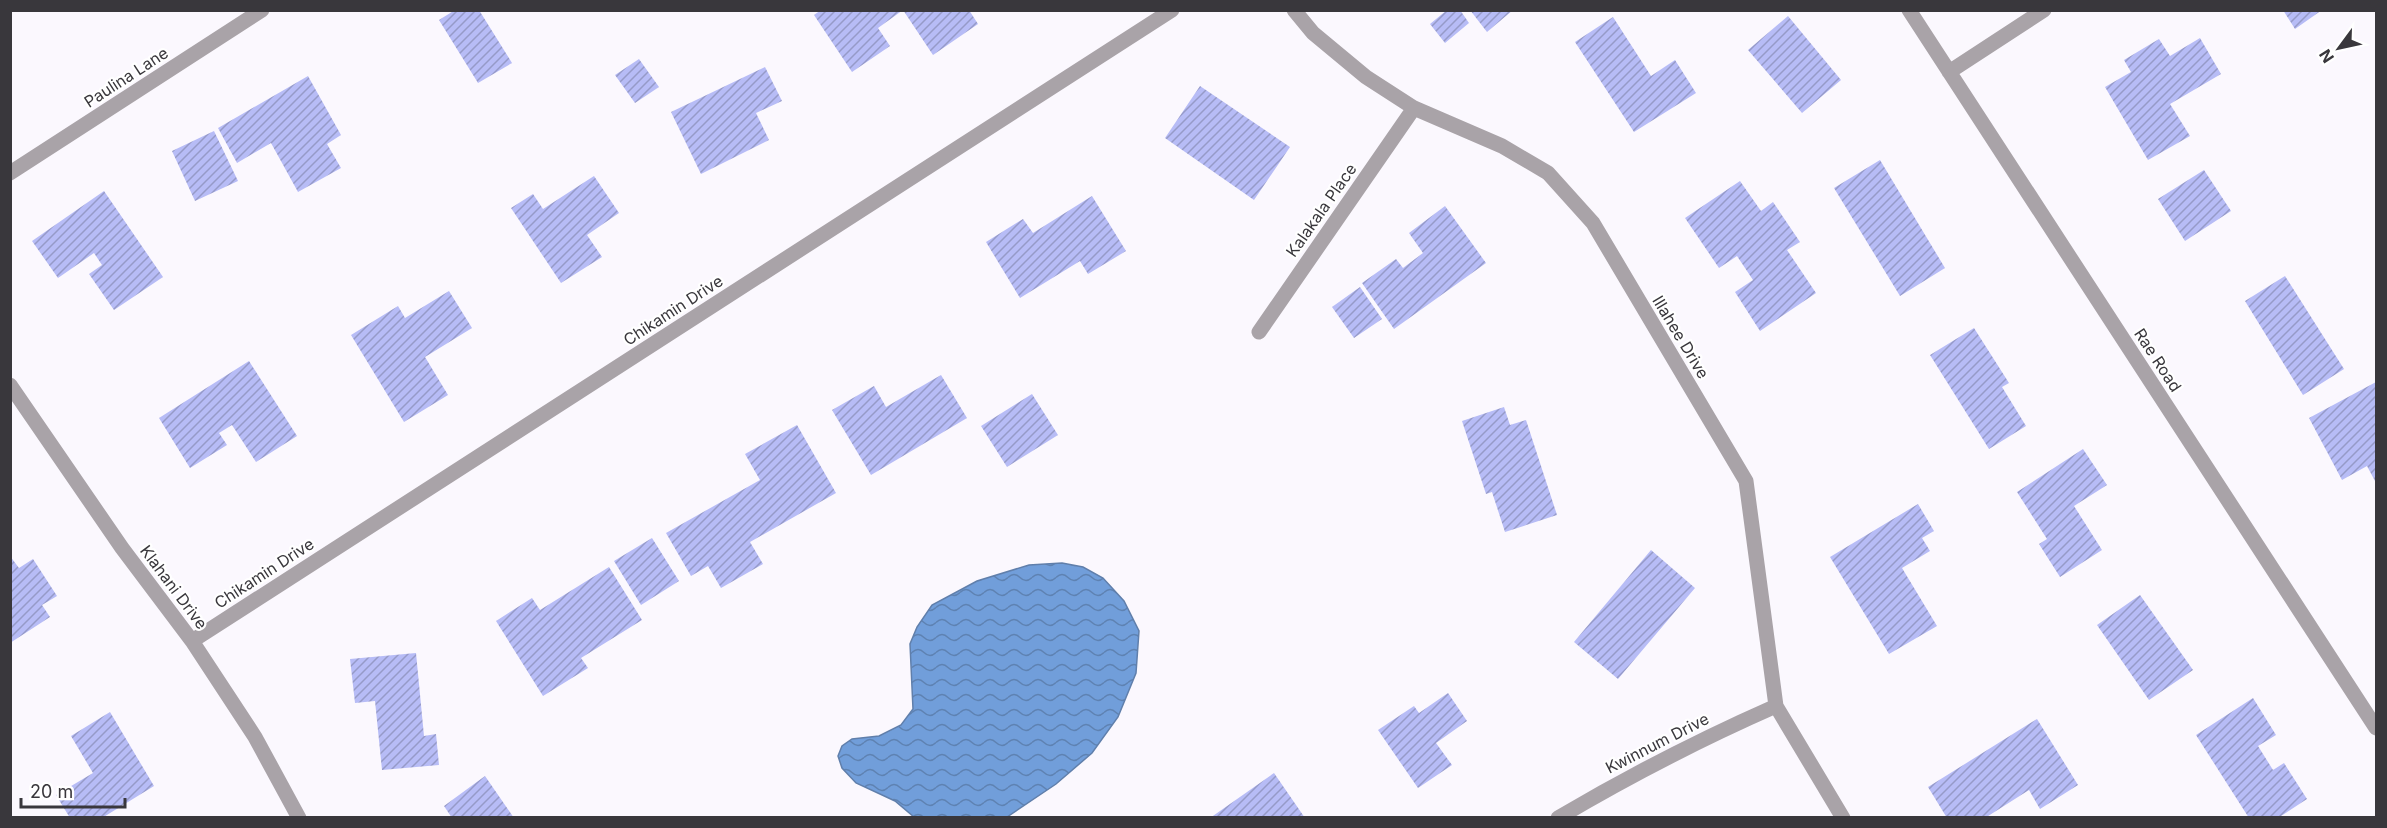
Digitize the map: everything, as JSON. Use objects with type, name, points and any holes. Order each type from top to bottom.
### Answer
[{"type":"street","name":"Paulina Lane","points":[[10,173],[262,10]]},
{"type":"street","name":"Chikamin Drive","points":[[192,641],[1172,10]]},
{"type":"street","name":"Illahee Drive","points":[[1294,10],[1313,33],[1365,77],[1414,108],[1502,146],[1548,173],[1593,223],[1746,481],[1776,706],[1843,818]]},
{"type":"street","name":"Rae Road","points":[[1909,10],[2376,728]]},
{"type":"street","points":[[1949,72],[2044,10]]},
{"type":"street","name":"Kalakala Place","points":[[1259,332],[1414,108]]},
{"type":"street","name":"Klahani Drive","points":[[10,385],[122,548],[192,641],[255,737],[299,818]]},
{"type":"street","name":"Kwinnum Drive","points":[[1558,818],[1627,777],[1712,734],[1776,706]]},
{"type":"water","points":[[1062,563],[1083,567],[1103,578],[1124,601],[1139,631],[1136,673],[1118,717],[1092,753],[1056,784],[1007,817],[914,817],[895,801],[856,783],[842,768],[838,756],[842,746],[852,739],[879,736],[901,725],[913,709],[910,644],[917,627],[932,605],[977,581],[1029,565]]},
{"type":"building","points":[[455,10],[479,10],[512,63],[478,83],[439,20]]},
{"type":"building","points":[[821,10],[903,10],[878,28],[890,46],[852,72],[814,15]]},
{"type":"building","points":[[903,10],[969,10],[978,24],[933,55]]},
{"type":"building","points":[[1447,10],[1460,10],[1469,23],[1445,43],[1430,24]]},
{"type":"building","points":[[1470,10],[1513,10],[1487,32]]},
{"type":"building","points":[[2283,10],[2322,10],[2295,29]]},
{"type":"building","points":[[1788,16],[1841,80],[1802,113],[1748,50]]},
{"type":"building","points":[[1613,17],[1651,76],[1675,60],[1696,93],[1634,132],[1575,42]]},
{"type":"building","points":[[2200,38],[2221,74],[2170,104],[2190,136],[2148,160],[2105,87],[2131,72],[2124,60],[2159,39],[2170,56]]},
{"type":"building","points":[[639,59],[659,87],[635,103],[615,75]]},
{"type":"building","points":[[765,67],[782,101],[756,113],[769,140],[701,174],[671,112]]},
{"type":"building","points":[[308,76],[341,135],[327,144],[341,168],[298,192],[271,143],[237,163],[218,128]]},
{"type":"building","points":[[1200,86],[1290,147],[1254,200],[1165,138]]},
{"type":"building","points":[[214,131],[238,181],[195,201],[172,151]]},
{"type":"building","points":[[1880,160],[1945,268],[1900,296],[1834,188]]},
{"type":"building","points":[[2204,170],[2231,211],[2185,241],[2158,199]]},
{"type":"building","points":[[594,176],[619,213],[587,235],[602,257],[561,283],[511,208],[533,194],[543,209]]},
{"type":"building","points":[[1740,181],[1761,211],[1773,202],[1800,242],[1787,250],[1816,293],[1760,331],[1735,292],[1753,280],[1737,256],[1719,268],[1685,218]]},
{"type":"building","points":[[104,191],[163,277],[114,310],[89,274],[102,265],[94,253],[58,278],[32,241]]},
{"type":"building","points":[[1092,196],[1126,251],[1088,274],[1080,261],[1020,298],[986,242],[1023,219],[1033,233]]},
{"type":"building","points":[[1445,206],[1486,263],[1394,329],[1362,283],[1396,259],[1403,268],[1423,253],[1409,233]]},
{"type":"building","points":[[2285,276],[2344,369],[2303,395],[2245,301]]},
{"type":"building","points":[[1360,287],[1382,319],[1354,338],[1332,307]]},
{"type":"building","points":[[449,291],[472,328],[425,357],[448,395],[404,422],[351,335],[398,306],[405,318]]},
{"type":"building","points":[[1974,328],[2009,383],[2002,387],[2026,426],[1989,449],[1930,355]]},
{"type":"building","points":[[249,361],[297,436],[256,462],[232,425],[219,433],[227,445],[190,468],[159,418]]},
{"type":"building","points":[[941,375],[967,418],[871,475],[832,410],[874,386],[886,407]]},
{"type":"building","points":[[2376,382],[2376,483],[2367,466],[2342,480],[2309,418]]},
{"type":"building","points":[[1032,394],[1058,435],[1007,467],[981,426]]},
{"type":"building","points":[[1504,407],[1510,425],[1526,420],[1557,515],[1505,532],[1492,492],[1486,494],[1462,421]]},
{"type":"building","points":[[797,425],[836,493],[750,542],[763,564],[721,588],[708,566],[691,576],[666,533],[760,480],[745,454]]},
{"type":"building","points":[[2083,449],[2107,485],[2074,506],[2102,550],[2060,577],[2039,544],[2047,539],[2017,492]]},
{"type":"building","points":[[1918,504],[1934,531],[1922,538],[1930,551],[1902,568],[1937,626],[1889,654],[1830,557]]},
{"type":"building","points":[[652,538],[679,581],[641,605],[614,561]]},
{"type":"building","points":[[1651,550],[1695,588],[1618,679],[1574,642]]},
{"type":"building","points":[[10,556],[19,568],[33,559],[57,596],[42,605],[50,617],[10,643]]},
{"type":"building","points":[[609,567],[642,620],[581,658],[588,668],[543,696],[496,621],[532,598],[540,610]]},
{"type":"building","points":[[2140,595],[2193,670],[2149,700],[2097,625]]},
{"type":"building","points":[[416,653],[424,736],[436,734],[439,765],[382,770],[375,701],[355,703],[350,659]]},
{"type":"building","points":[[1448,693],[1467,721],[1436,743],[1452,765],[1418,788],[1378,730],[1414,706],[1419,713]]},
{"type":"building","points":[[2253,698],[2276,735],[2258,746],[2273,770],[2284,763],[2307,799],[2278,818],[2249,818],[2196,735]]},
{"type":"building","points":[[110,712],[154,786],[102,818],[70,818],[56,795],[93,773],[71,736]]},
{"type":"building","points":[[2037,719],[2078,785],[2040,809],[2029,790],[1985,818],[1947,818],[1928,787]]},
{"type":"building","points":[[1274,773],[1305,818],[1210,818]]},
{"type":"building","points":[[485,776],[514,818],[452,818],[444,806]]}]
